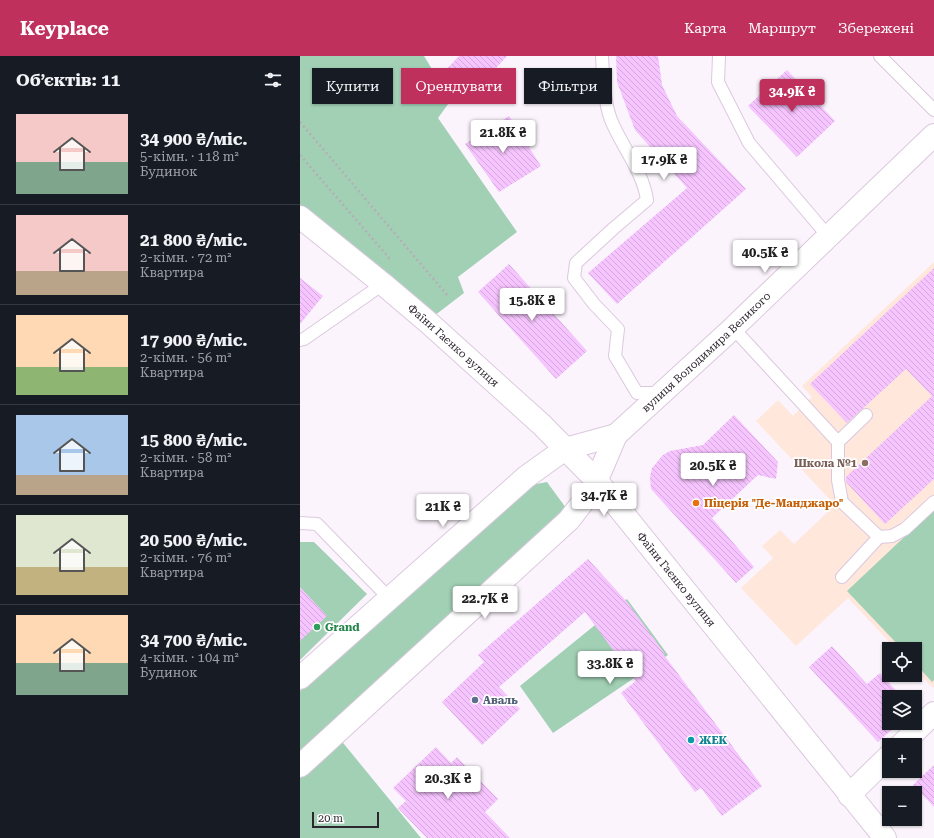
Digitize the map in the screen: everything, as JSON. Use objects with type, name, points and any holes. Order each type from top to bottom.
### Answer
[{"type":"street","name":"вулиця Володимира Великого","points":[[300,766],[568,520],[593,489],[616,435],[733,328],[934,135]]},
{"type":"street","name":"Фаїни Гаєнко вулиця","points":[[300,217],[382,284],[463,354],[542,426],[597,481],[884,838]]},
{"type":"street","name":"вулиця Володимира Великого","points":[[300,678],[526,477],[565,449],[616,435]]},
{"type":"street","points":[[908,738],[934,713]]},
{"type":"street","points":[[849,795],[882,763]]},
{"type":"lane","points":[[602,56],[604,86],[610,118],[645,187],[647,200],[576,263],[574,278],[594,304],[618,329],[615,356],[637,393],[661,393]]},
{"type":"lane","points":[[719,56],[718,82],[748,143],[828,236]]},
{"type":"lane","points":[[880,56],[934,110]]},
{"type":"lane","points":[[300,340],[304,339],[382,284]]},
{"type":"lane","points":[[733,328],[838,442],[838,480],[842,502],[879,538]]},
{"type":"lane","points":[[838,442],[866,415]]},
{"type":"lane","points":[[842,577],[879,538],[892,536],[905,528],[934,502]]},
{"type":"lane","points":[[300,523],[318,524],[390,598]]},
{"type":"path","points":[[300,122],[448,296]]},
{"type":"path","points":[[300,155],[392,262]]},
{"type":"shaded area","name":"Школа №1","points":[[934,262],[933,688],[922,677],[922,642],[889,642],[848,598],[796,646],[741,588],[773,558],[762,546],[780,530],[794,544],[835,505],[756,421],[778,400],[793,416],[812,397],[802,386]]},
{"type":"green space","points":[[300,56],[424,56],[431,68],[401,68],[401,104],[448,104],[438,118],[517,232],[458,277],[464,293],[430,319],[300,213]]},
{"type":"green space","points":[[547,482],[566,508],[562,521],[330,727],[421,838],[300,838],[300,691],[531,485]]},
{"type":"green space","points":[[934,509],[934,680],[932,682],[922,671],[922,642],[895,642],[847,591]]},
{"type":"green space","name":"Grand","points":[[300,542],[314,542],[367,594],[300,660]]},
{"type":"green space","points":[[627,599],[668,655],[553,733],[520,686]]},
{"type":"building","points":[[459,56],[507,56],[496,68],[448,68]]},
{"type":"building","points":[[616,56],[658,56],[662,85],[677,116],[746,189],[617,304],[588,273],[687,188],[635,130],[617,82]]},
{"type":"building","points":[[787,70],[835,121],[797,157],[748,106]]},
{"type":"building","points":[[509,116],[541,166],[499,192],[465,144]]},
{"type":"building","points":[[509,264],[587,351],[556,379],[478,292]]},
{"type":"building","points":[[934,268],[934,479],[885,524],[846,482],[846,477],[932,396],[906,369],[847,423],[810,384]]},
{"type":"building","points":[[300,278],[323,296],[300,324]]},
{"type":"building","name":"Піцерія \"Де-Манджаро\"","points":[[734,415],[778,462],[776,479],[758,475],[712,518],[754,567],[736,583],[651,489],[650,477],[652,468],[663,455],[670,451],[703,445]]},
{"type":"building","points":[[588,559],[628,603],[665,654],[664,655],[762,786],[722,816],[701,788],[695,792],[621,693],[636,681],[585,612],[499,687],[520,709],[482,745],[442,702],[484,662],[478,655]]},
{"type":"building","points":[[300,587],[327,616],[300,641]]},
{"type":"building","points":[[832,646],[867,684],[880,673],[882,675],[882,682],[888,682],[896,690],[882,690],[882,730],[891,730],[878,742],[809,667]]},
{"type":"building","points":[[436,747],[451,763],[457,757],[498,799],[485,812],[510,838],[427,838],[398,808],[406,801],[393,788]]},
{"type":"building","points":[[934,765],[934,807],[922,794],[922,786],[913,785]]},
{"type":"place","name":"Школа №1","points":[[865,463]]},
{"type":"place","name":"Піцерія \"Де-Манджаро\"","points":[[696,503]]},
{"type":"place","name":"Grand","points":[[317,627]]},
{"type":"place","name":"Аваль","points":[[475,700]]},
{"type":"place","name":"ЖЕК","points":[[691,740]]}]
